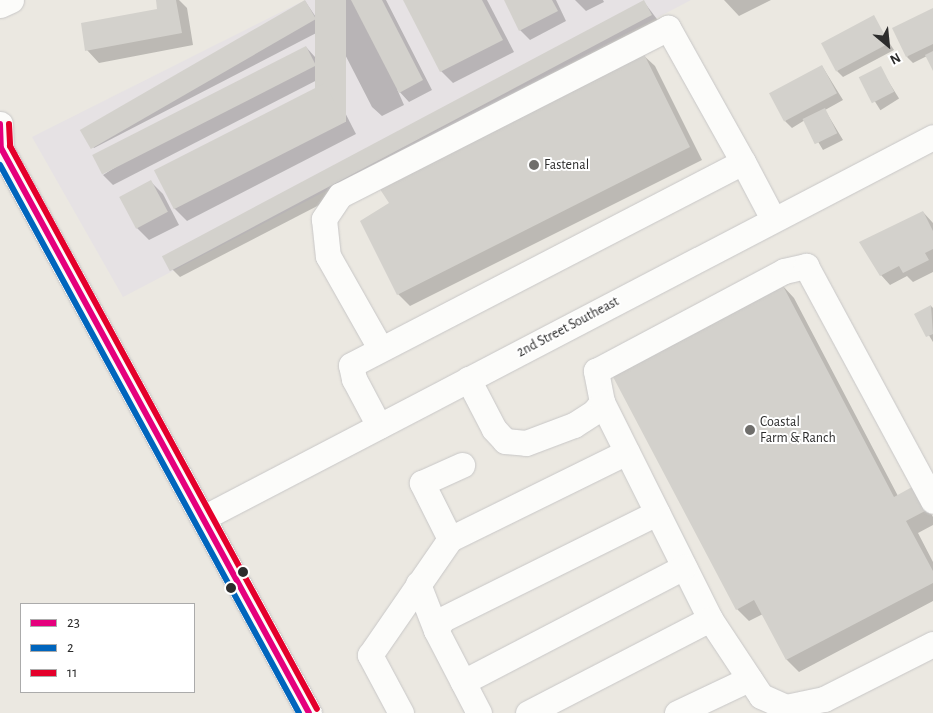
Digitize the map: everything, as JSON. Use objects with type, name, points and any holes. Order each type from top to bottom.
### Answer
[{"type":"street","points":[[0,5],[11,0]]},
{"type":"street","points":[[380,348],[328,256],[324,219],[340,195],[668,28],[773,219]]},
{"type":"street","name":"2nd Street Southeast","points":[[203,518],[933,137]]},
{"type":"street","points":[[0,140],[308,713]]},
{"type":"street","points":[[379,426],[354,379],[351,365],[380,348],[743,162]]},
{"type":"street","points":[[933,501],[806,266],[784,271],[596,371],[602,402],[710,619],[760,696],[786,707],[824,699],[933,644]]},
{"type":"street","points":[[468,379],[494,430],[504,441],[526,443],[574,425],[594,412],[602,402]]},
{"type":"street","points":[[401,713],[370,655],[450,539],[627,452]]},
{"type":"street","points":[[450,539],[422,483],[462,465]]},
{"type":"street","points":[[436,630],[443,619],[658,513]]},
{"type":"street","points":[[463,682],[684,567]]},
{"type":"street","points":[[418,584],[436,630],[479,713]]},
{"type":"street","points":[[528,713],[710,619]]},
{"type":"street","points":[[678,713],[750,679]]},
{"type":"shaded area","points":[[305,0],[691,0],[123,297],[32,137]]},
{"type":"building","points":[[156,0],[176,0],[182,33],[85,51],[81,23],[157,9]]},
{"type":"building","points":[[305,0],[316,19],[91,149],[80,130]]},
{"type":"building","points":[[315,0],[346,0],[346,122],[315,122]]},
{"type":"building","points":[[351,0],[382,0],[423,80],[399,93]]},
{"type":"building","points":[[403,0],[482,0],[503,40],[440,72]]},
{"type":"building","points":[[504,0],[552,0],[558,11],[519,31]]},
{"type":"building","points":[[644,0],[652,15],[170,271],[162,256]]},
{"type":"building","points":[[933,8],[933,44],[906,57],[892,28]]},
{"type":"building","points":[[874,15],[889,43],[836,71],[821,43]]},
{"type":"building","points":[[306,46],[316,66],[102,175],[92,155]]},
{"type":"building","points":[[933,51],[933,71],[925,55]]},
{"type":"building","name":"Fastenal","points":[[643,52],[690,147],[397,295],[360,221],[389,203],[376,183]]},
{"type":"building","points":[[822,65],[837,93],[784,121],[769,93]]},
{"type":"building","points":[[881,66],[894,92],[872,103],[859,77]]},
{"type":"building","points":[[325,83],[345,122],[174,209],[154,170]]},
{"type":"building","points":[[825,108],[837,133],[815,144],[803,119]]},
{"type":"building","points":[[151,180],[168,212],[136,229],[119,197]]},
{"type":"building","points":[[923,211],[933,231],[933,249],[925,253],[929,260],[903,273],[899,266],[880,276],[859,242]]},
{"type":"building","name":"Coastal Farm & Ranch","points":[[782,284],[894,497],[912,487],[925,511],[906,521],[933,571],[933,583],[786,660],[754,600],[736,610],[611,373]]},
{"type":"building","points":[[931,305],[933,334],[926,337],[914,314]]},
{"type":"transit line","name":"23","points":[[0,124],[1,148],[309,713]]},
{"type":"transit line","name":"11","points":[[9,124],[10,146],[317,709]]},
{"type":"transit line","name":"2","points":[[0,165],[299,713]]},
{"type":"place","name":"Fastenal","points":[[534,165]]},
{"type":"place","name":"Coastal Farm & Ranch","points":[[750,430]]}]
